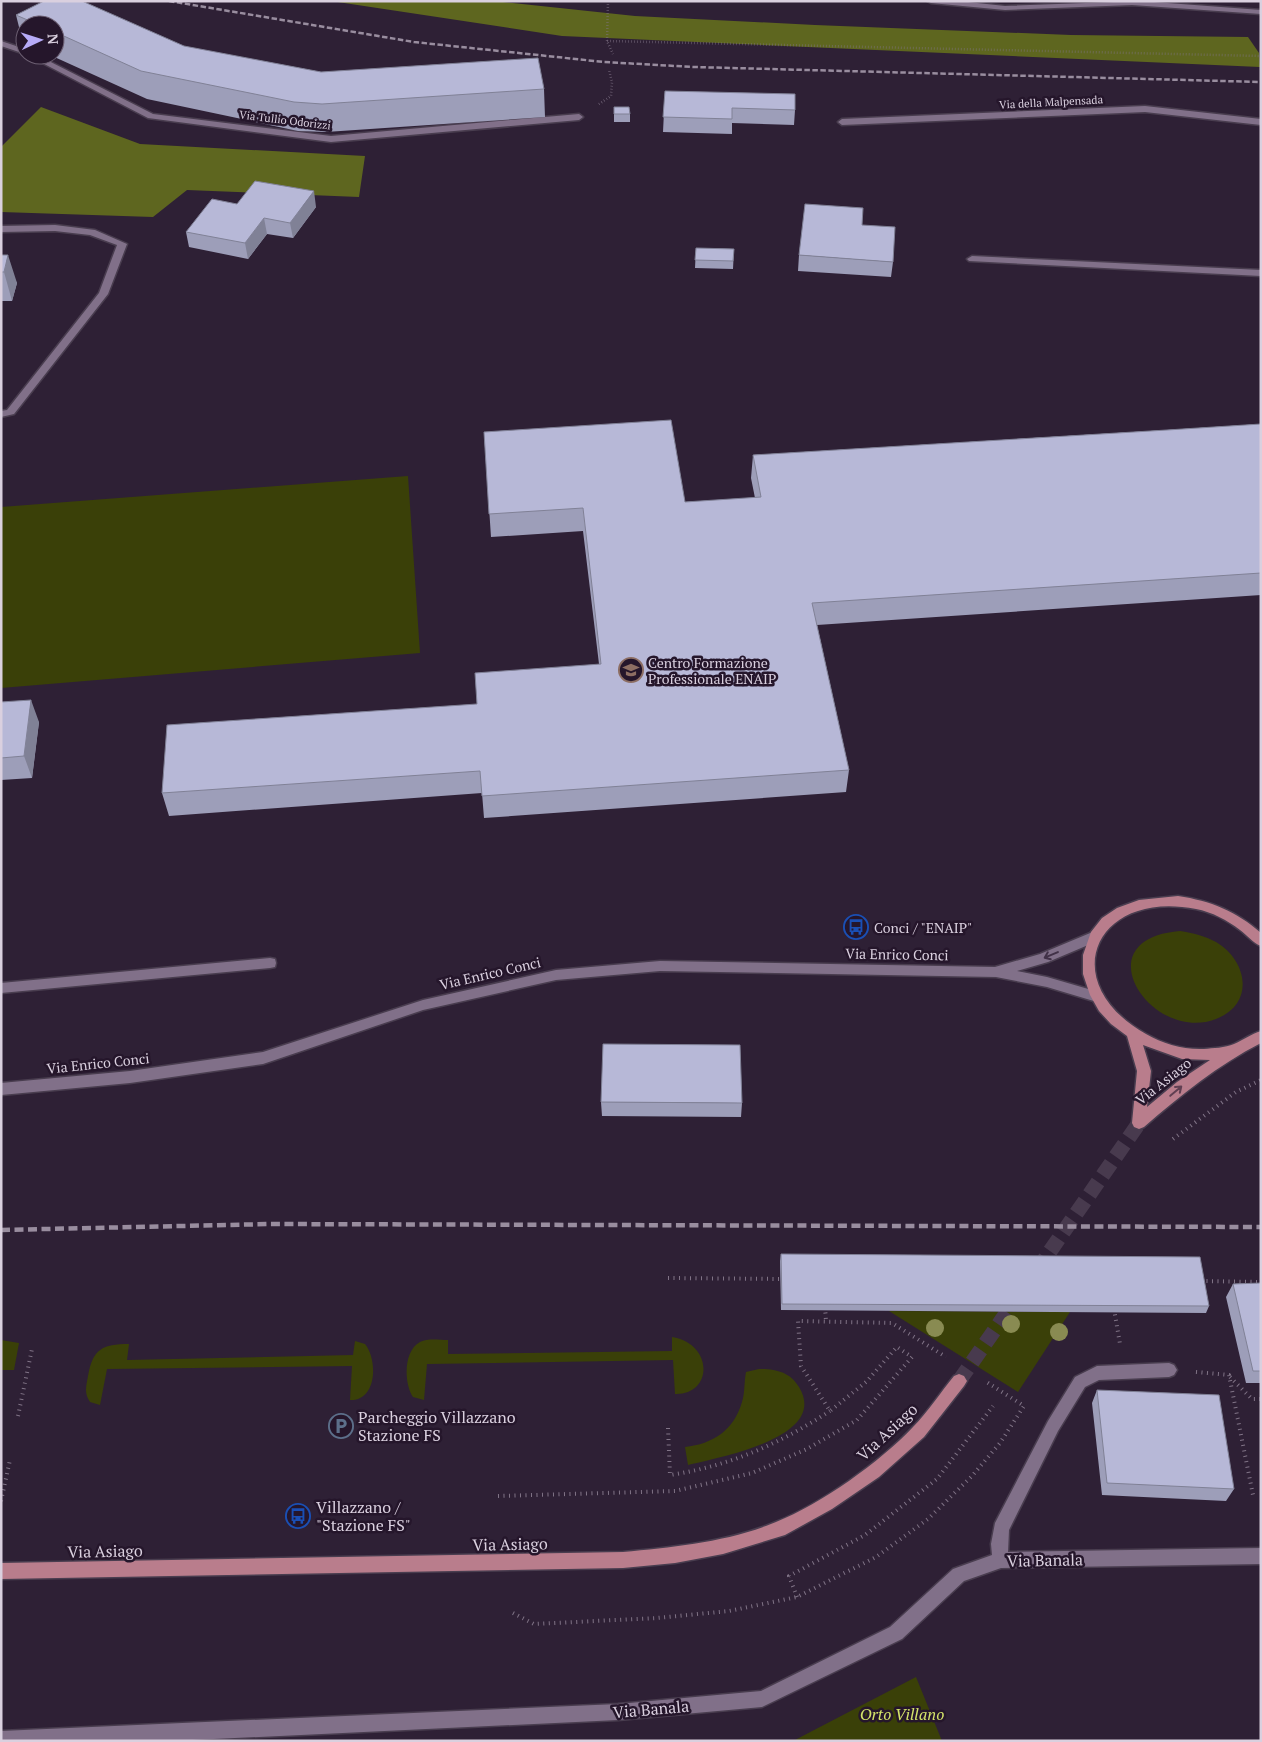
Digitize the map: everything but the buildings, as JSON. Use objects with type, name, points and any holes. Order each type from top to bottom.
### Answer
[{"type":"main road","name":"Via Asiago","points":[[1234,1050],[1210,1055],[1183,1054],[1157,1046],[1133,1034],[1112,1018],[1097,997],[1090,969],[1089,955],[1095,936],[1110,918],[1132,906],[1158,901],[1186,901],[1215,909],[1241,923],[1261,941]]},
{"type":"main road","name":"Via Asiago","points":[[1133,1034],[1144,1071],[1139,1123],[1182,1086],[1234,1050],[1261,1036]]},
{"type":"main road","name":"Via Asiago","points":[[1,1571],[623,1560],[675,1555],[723,1546],[778,1529],[826,1504],[873,1472],[919,1432],[960,1380]]},
{"type":"street","points":[[931,1],[1005,8],[1132,3],[1261,12]]},
{"type":"street","points":[[1,43],[15,48]]},
{"type":"street","name":"Via Tullio Odorizzi","points":[[51,65],[152,116],[322,138],[364,137],[579,117]]},
{"type":"street","name":"Via della Malpensada","points":[[842,122],[1144,109],[1261,122]]},
{"type":"street","points":[[1,228],[55,228],[92,232],[122,244],[103,294],[10,412],[1,414]]},
{"type":"street","points":[[972,258],[1261,273]]},
{"type":"street","name":"Via Enrico Conci","points":[[996,972],[1043,958],[1095,936]]},
{"type":"street","points":[[1,988],[270,963]]},
{"type":"street","name":"Via Enrico Conci","points":[[1,1089],[130,1077],[263,1058],[423,1005],[556,975],[660,966],[996,972],[1047,982],[1097,997]]},
{"type":"street","points":[[1001,1560],[999,1544],[1001,1529],[1053,1426],[1080,1382],[1097,1372],[1169,1370]]},
{"type":"street","name":"Via Banala","points":[[1,1740],[618,1712],[762,1699],[896,1633],[959,1575],[1001,1560],[1261,1556]]},
{"type":"path","points":[[608,1],[607,41],[614,54]]},
{"type":"path","points":[[607,41],[1261,56]]},
{"type":"path","points":[[609,70],[612,82]]},
{"type":"path","points":[[1173,1139],[1236,1092],[1261,1080]]},
{"type":"path","points":[[668,1278],[794,1279]]},
{"type":"path","points":[[1195,1281],[1261,1282]]},
{"type":"path","points":[[1112,1300],[1124,1371]]},
{"type":"path","points":[[824,1303],[826,1321]]},
{"type":"path","points":[[830,1411],[801,1366],[798,1322],[892,1323],[950,1359]]},
{"type":"path","points":[[498,1496],[675,1491],[752,1473],[807,1449],[857,1420],[887,1388],[912,1357],[897,1347],[874,1376],[843,1403],[796,1434],[758,1454],[719,1466],[670,1474],[668,1428]]},
{"type":"path","points":[[18,1416],[32,1349]]},
{"type":"path","points":[[1169,1370],[1229,1375],[1252,1399],[1261,1399]]},
{"type":"path","points":[[1229,1375],[1253,1495]]},
{"type":"path","points":[[513,1613],[534,1624],[657,1618],[729,1611],[796,1596],[876,1557],[928,1519],[972,1476],[1000,1443],[1024,1406],[983,1380]]},
{"type":"path","points":[[796,1596],[789,1576],[865,1534],[937,1479],[993,1406]]},
{"type":"path","points":[[1,1501],[10,1460]]},
{"type":"green space","points":[[331,1],[494,1],[635,16],[815,25],[1071,35],[1248,37],[1259,53],[1260,67],[562,36]]},
{"type":"green space","points":[[41,107],[140,144],[365,156],[359,197],[187,190],[153,217],[1,212],[1,147]]},
{"type":"green space","points":[[408,476],[420,653],[1,688],[1,507]]},
{"type":"green space","points":[[1180,931],[1199,935],[1216,942],[1227,950],[1235,960],[1240,971],[1243,982],[1242,993],[1237,1003],[1229,1012],[1216,1019],[1192,1023],[1169,1017],[1150,1004],[1137,987],[1131,969],[1135,952],[1150,938]]},
{"type":"green space","points":[[889,1311],[1070,1312],[1018,1392]]},
{"type":"green space","points":[[672,1337],[686,1341],[696,1349],[701,1358],[704,1369],[702,1378],[688,1392],[675,1394],[673,1360],[427,1364],[424,1400],[413,1397],[408,1384],[407,1368],[410,1353],[414,1346],[426,1340],[448,1340],[448,1354],[672,1351]]},
{"type":"green space","points":[[1,1340],[19,1343],[14,1370],[1,1370]]},
{"type":"green space","points":[[355,1341],[365,1344],[372,1360],[373,1369],[370,1387],[366,1394],[359,1399],[350,1400],[352,1366],[107,1369],[100,1405],[90,1402],[86,1393],[90,1367],[96,1354],[105,1347],[112,1345],[129,1344],[127,1360],[353,1355]]},
{"type":"green space","points":[[759,1369],[782,1372],[799,1387],[804,1405],[799,1420],[785,1432],[766,1442],[722,1457],[688,1465],[685,1447],[705,1443],[728,1428],[742,1402],[746,1372]]},
{"type":"green space","name":"Orto Villano","points":[[916,1677],[942,1741],[793,1741]]},
{"type":"tunnel","points":[[1037,1270],[1139,1123]]},
{"type":"tunnel","points":[[959,1381],[1017,1298]]},
{"type":"railway","points":[[169,1],[414,42],[604,62],[694,67],[1261,82]]},
{"type":"railway","points":[[1,1230],[270,1224],[1261,1227]]},
{"type":"place","name":"Centro Formazione Professionale ENAIP","points":[[631,670]]},
{"type":"place","name":"Conci / \"ENAIP\"","points":[[856,927]]},
{"type":"place","name":"Parcheggio Villazzano Stazione FS","points":[[341,1426]]},
{"type":"place","name":"Villazzano / \"Stazione FS\"","points":[[298,1516]]}]
